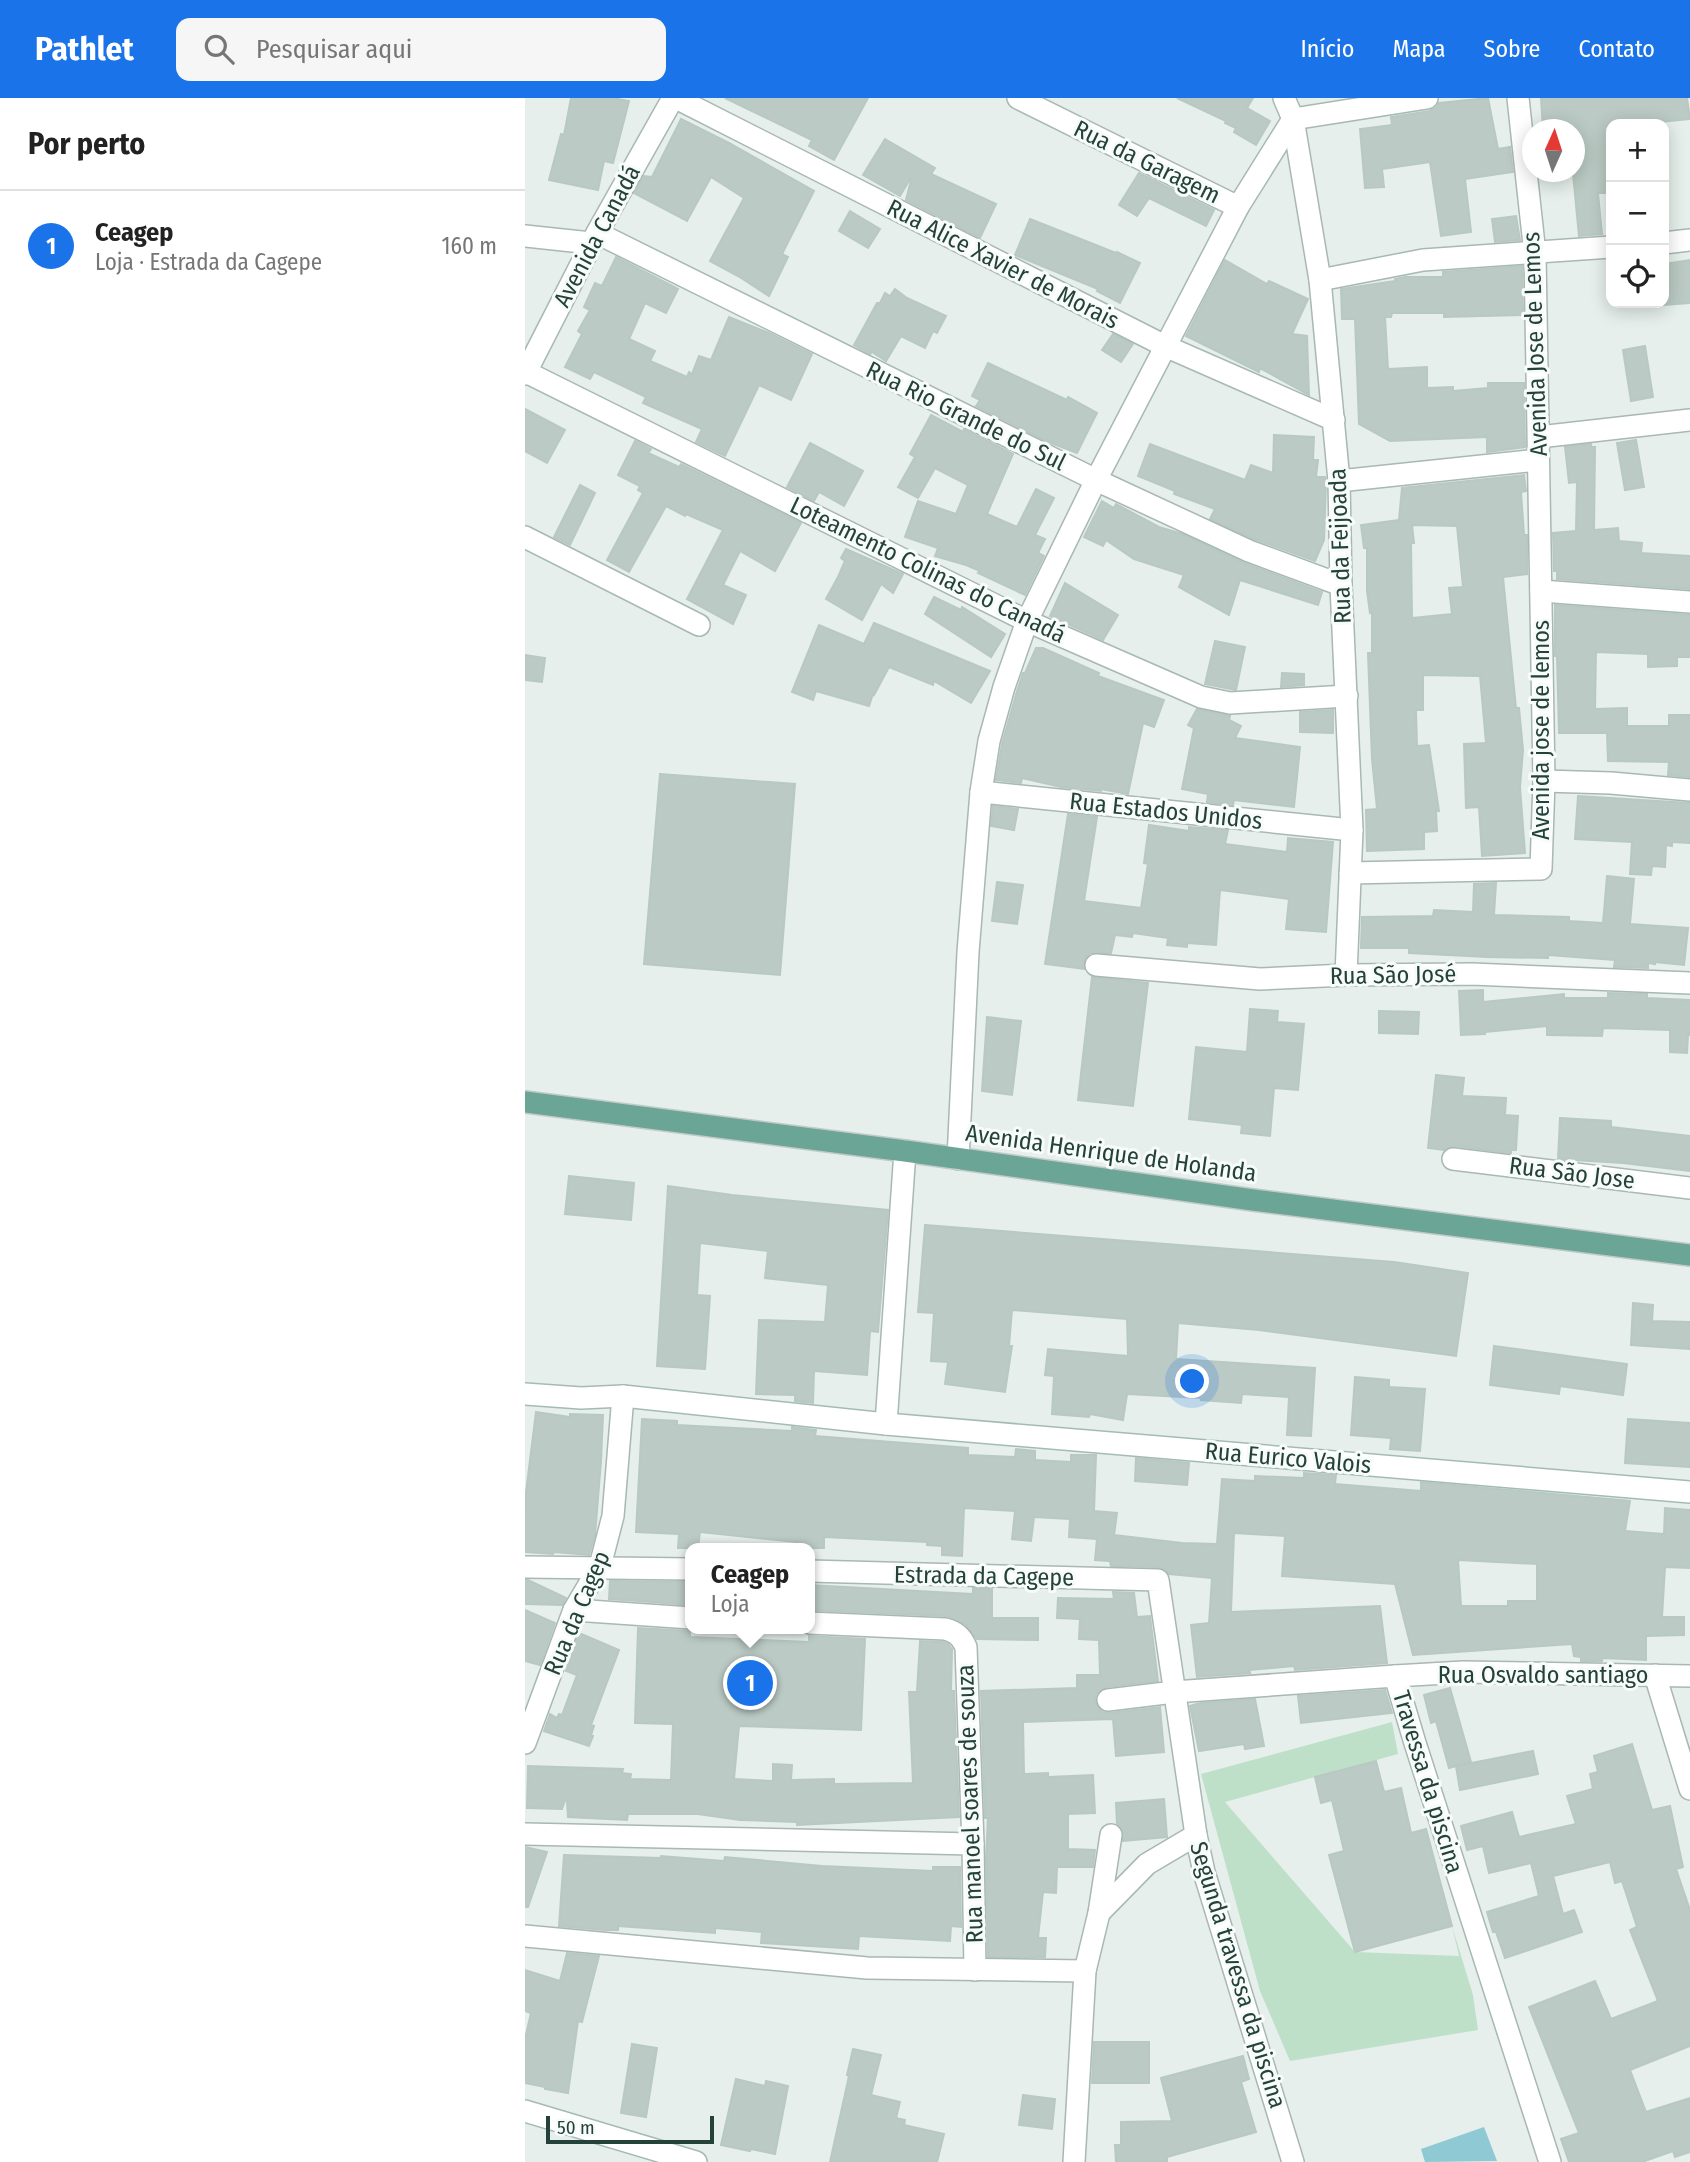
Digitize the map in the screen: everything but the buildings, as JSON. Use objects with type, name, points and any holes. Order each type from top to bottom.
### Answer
[{"type":"main road","name":"Avenida Henrique de Holanda","points":[[525,1102],[1690,1255]]},
{"type":"street","name":"Avenida Canadá","points":[[526,373],[594,238],[674,98]]},
{"type":"street","name":"Rua Alice Xavier de Morais","points":[[674,98],[1165,346],[1335,420]]},
{"type":"street","name":"Rua da Garagem","points":[[1018,98],[1238,207]]},
{"type":"street","name":"Rua da Feijoada","points":[[1284,98],[1293,119],[1320,279],[1335,420],[1352,830],[1346,975]]},
{"type":"street","points":[[958,1159],[968,952],[981,792],[989,741],[1027,621],[1096,480],[1238,207],[1293,119],[1427,98]]},
{"type":"street","name":"Avenida Jose de Lemos","points":[[1518,98],[1535,254],[1541,591]]},
{"type":"street","points":[[525,236],[594,238]]},
{"type":"street","name":"Rua Rio Grande do Sul","points":[[594,238],[1096,480],[1249,551],[1341,585]]},
{"type":"street","points":[[1669,242],[1690,240]]},
{"type":"street","points":[[1320,279],[1423,260],[1606,247]]},
{"type":"street","name":"Loteamento Colinas do Canadá","points":[[526,373],[1027,621],[1201,697],[1230,703],[1347,696]]},
{"type":"street","points":[[1539,437],[1690,420]]},
{"type":"street","points":[[1339,481],[1538,460]]},
{"type":"street","points":[[525,537],[699,625]]},
{"type":"street","points":[[1541,591],[1690,602]]},
{"type":"street","name":"Avenida jose de lemos","points":[[1350,873],[1541,869],[1541,591]]},
{"type":"street","points":[[1543,781],[1611,783],[1690,790]]},
{"type":"street","name":"Rua Estados Unidos","points":[[981,792],[1352,830]]},
{"type":"street","name":"Rua São José","points":[[1096,965],[1260,979],[1472,974],[1690,983]]},
{"type":"street","points":[[886,1424],[905,1151]]},
{"type":"street","name":"Rua São Jose","points":[[1453,1159],[1690,1188]]},
{"type":"street","points":[[525,1394],[581,1398],[623,1396]]},
{"type":"street","name":"Rua Eurico Valois","points":[[623,1396],[886,1424],[1690,1492]]},
{"type":"street","name":"Rua da Cagep","points":[[525,1743],[574,1610],[600,1566],[613,1517],[623,1396]]},
{"type":"street","points":[[525,1567],[685,1569]]},
{"type":"street","name":"Estrada da Cagepe","points":[[815,1571],[1158,1580]]},
{"type":"street","name":"Segunda travessa da piscina","points":[[1158,1580],[1196,1835],[1204,1872],[1293,2162]]},
{"type":"street","points":[[574,1610],[685,1618]]},
{"type":"street","name":"Rua manoel soares de souza","points":[[815,1623],[945,1629],[962,1637],[966,1647],[975,1970]]},
{"type":"street","name":"Rua Osvaldo santiago","points":[[1395,1676],[1463,1672],[1690,1676]]},
{"type":"street","points":[[1655,1675],[1690,1789]]},
{"type":"street","name":"Travessa da piscina","points":[[1108,1700],[1174,1692],[1395,1676],[1550,2162]]},
{"type":"street","points":[[525,1834],[973,1844]]},
{"type":"street","points":[[1074,2162],[1085,1971],[1099,1913],[1111,1835]]},
{"type":"street","points":[[1099,1913],[1147,1864],[1196,1835]]},
{"type":"street","points":[[525,1936],[867,1968],[1085,1971]]},
{"type":"street","points":[[525,2111],[696,2162]]},
{"type":"green space","points":[[1392,1722],[1398,1754],[1225,1802],[1355,1952],[1459,1956],[1452,1926],[1473,1995],[1478,2030],[1290,2061],[1260,1991],[1201,1774]]},
{"type":"water","points":[[1484,2127],[1497,2161],[1425,2162],[1421,2149]]},
{"type":"place","name":"Ceagep","points":[[750,1683]]}]
